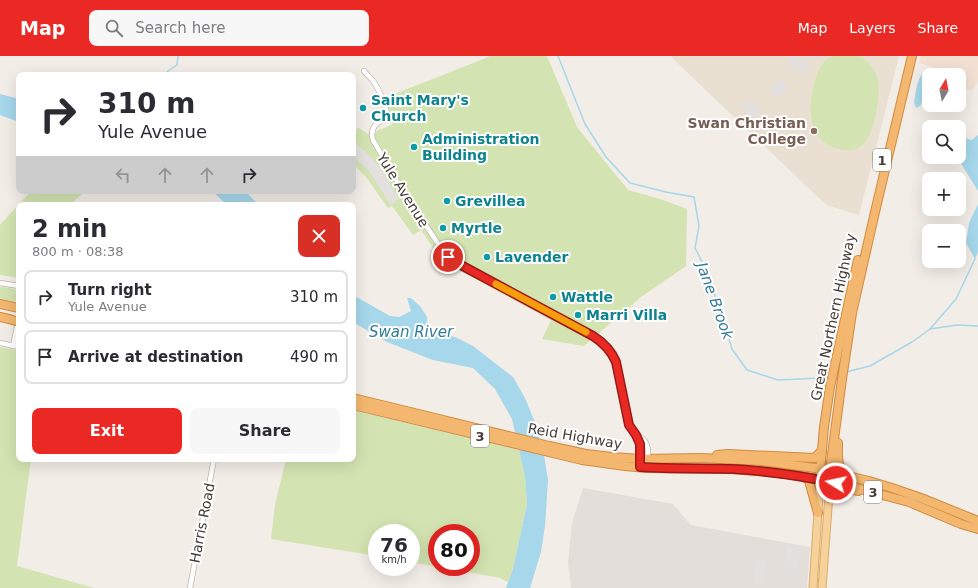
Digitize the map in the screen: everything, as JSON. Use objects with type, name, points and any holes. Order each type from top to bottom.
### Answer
[{"type":"highway","name":"Great Northern Highway","points":[[820,480],[827,407],[833,375],[846,312],[906,56]]},
{"type":"highway","name":"Great Northern Highway","points":[[830,481],[830,471],[852,313],[874,212],[912,56]]},
{"type":"highway","points":[[0,304],[16,307]]},
{"type":"highway","points":[[0,317],[16,321]]},
{"type":"highway","name":"Reid Highway","points":[[356,399],[408,416]]},
{"type":"highway","name":"Reid Highway","points":[[356,406],[408,416],[550,450],[612,457],[644,463],[769,472],[820,480]]},
{"type":"highway","points":[[838,411],[838,460],[844,473],[851,476]]},
{"type":"highway","points":[[701,458],[728,454],[815,458],[822,450]]},
{"type":"highway","name":"Reid Highway","points":[[644,463],[701,458],[761,461],[821,469]]},
{"type":"highway","name":"3","points":[[821,469],[877,483],[921,498],[978,521]]},
{"type":"highway","points":[[805,477],[809,481],[818,513]]},
{"type":"highway","name":"3","points":[[820,480],[830,481],[909,502],[961,524],[978,529]]},
{"type":"highway","points":[[829,499],[837,493],[854,490],[890,500],[909,502]]},
{"type":"main road","name":"Great Northern Highway","points":[[813,588],[820,480]]},
{"type":"main road","name":"Great Northern Highway","points":[[822,588],[830,481]]},
{"type":"main road","points":[[814,570],[819,567],[824,559]]},
{"type":"street","name":"Yule Avenue","points":[[364,71],[377,87],[388,116],[374,126],[372,132],[373,140],[396,181],[404,191],[438,245],[446,254],[459,264],[593,336],[606,345],[616,362],[628,423],[636,435],[644,463]]},
{"type":"street","points":[[0,283],[16,286]]},
{"type":"street","points":[[13,346],[16,332]]},
{"type":"street","points":[[0,343],[16,346]]},
{"type":"street","name":"Yule Avenue","points":[[636,435],[643,439],[646,444],[648,454],[644,463]]},
{"type":"street","name":"Harris Road","points":[[190,588],[213,462]]},
{"type":"shaded area","name":"Swan Christian College","points":[[670,56],[899,56],[859,215],[826,205]]},
{"type":"shaded area","points":[[789,56],[804,58],[805,56],[824,56],[809,60],[808,57],[806,72],[793,70],[794,65],[787,64]]},
{"type":"shaded area","points":[[921,56],[978,56],[978,82],[972,91],[966,89],[966,68],[933,68],[919,63]]},
{"type":"shaded area","points":[[781,78],[788,87],[778,99],[770,90]]},
{"type":"shaded area","points":[[740,101],[760,104],[757,119],[749,117],[749,114],[745,112],[746,106],[740,104]]},
{"type":"shaded area","points":[[356,144],[380,167],[399,199],[393,204],[390,204],[369,171],[356,159]]},
{"type":"shaded area","points":[[583,488],[673,504],[691,525],[810,547],[807,588],[571,588],[568,562],[572,523]]},
{"type":"shaded area","points":[[787,547],[802,549],[798,569],[784,567]]},
{"type":"shaded area","points":[[757,559],[767,560],[763,585],[752,584]]},
{"type":"green space","points":[[491,56],[547,56],[577,127],[628,190],[663,200],[687,209],[686,266],[641,297],[584,346],[542,339],[551,320],[442,261],[421,230],[413,235],[392,206],[388,208],[366,177],[356,167],[356,129],[359,128],[368,134],[392,125],[382,99]]},
{"type":"green space","points":[[833,56],[858,56],[862,58],[876,73],[878,81],[879,88],[876,114],[873,124],[867,140],[863,145],[853,150],[836,148],[826,144],[819,137],[814,128],[811,107],[814,85],[820,68],[825,61]]},
{"type":"green space","points":[[28,194],[82,194],[73,202],[21,202]]},
{"type":"green space","points":[[16,207],[16,278],[0,275],[0,225]]},
{"type":"green space","points":[[0,287],[12,288],[16,291],[16,302],[0,299]]},
{"type":"green space","points":[[0,347],[16,350],[16,462],[31,462],[17,566],[94,588],[0,588]]},
{"type":"green space","points":[[356,411],[519,450],[525,476],[527,504],[513,569],[508,582],[500,578],[480,574],[480,524],[428,524],[428,565],[420,564],[420,524],[368,524],[368,555],[271,539],[275,505],[285,462],[356,462]]},
{"type":"water","points":[[922,74],[922,101],[921,105],[916,108],[914,102],[917,84]]},
{"type":"water","points":[[0,94],[16,98],[16,121],[0,115]]},
{"type":"water","points":[[978,135],[978,191],[961,164],[966,164],[966,139],[972,140]]},
{"type":"water","points":[[215,194],[248,194],[256,202],[224,202]]},
{"type":"water","points":[[978,204],[978,252],[975,259],[966,243],[969,223]]},
{"type":"water","name":"Swan River","points":[[356,297],[390,316],[399,317],[411,311],[407,298],[411,298],[420,306],[427,317],[427,324],[433,331],[455,337],[473,346],[513,377],[525,398],[534,420],[544,455],[548,480],[545,526],[541,552],[530,588],[506,588],[513,569],[527,504],[525,476],[512,419],[495,389],[473,368],[433,360],[387,342],[356,324]]},
{"type":"waterway","name":"Jane Brook","points":[[167,72],[177,65],[178,56]]},
{"type":"waterway","name":"Jane Brook","points":[[558,56],[585,124],[606,157],[630,183],[694,197],[699,226],[695,248],[705,268],[721,312],[732,349],[747,370],[778,380],[820,378],[828,376]]},
{"type":"waterway","points":[[930,329],[956,299],[975,259]]},
{"type":"waterway","name":"Jane Brook","points":[[846,372],[870,366],[912,342],[930,329],[957,325],[978,326]]},
{"type":"slow traffic","points":[[496,284],[586,332]]},
{"type":"place","name":"Saint Mary's Church","points":[[363,108]]},
{"type":"place","name":"Swan Christian College","points":[[814,131]]},
{"type":"place","name":"Administration Building","points":[[414,147]]},
{"type":"place","name":"Grevillea","points":[[447,201]]},
{"type":"place","name":"Myrtle","points":[[443,228]]},
{"type":"place","name":"Lavender","points":[[487,257]]},
{"type":"place","name":"Wattle","points":[[553,297]]},
{"type":"place","name":"Marri Villa","points":[[578,315]]},
{"type":"route","points":[[448,257],[593,336],[606,345],[616,362],[629,425],[640,444],[640,467],[732,469],[788,474],[836,483]]}]
